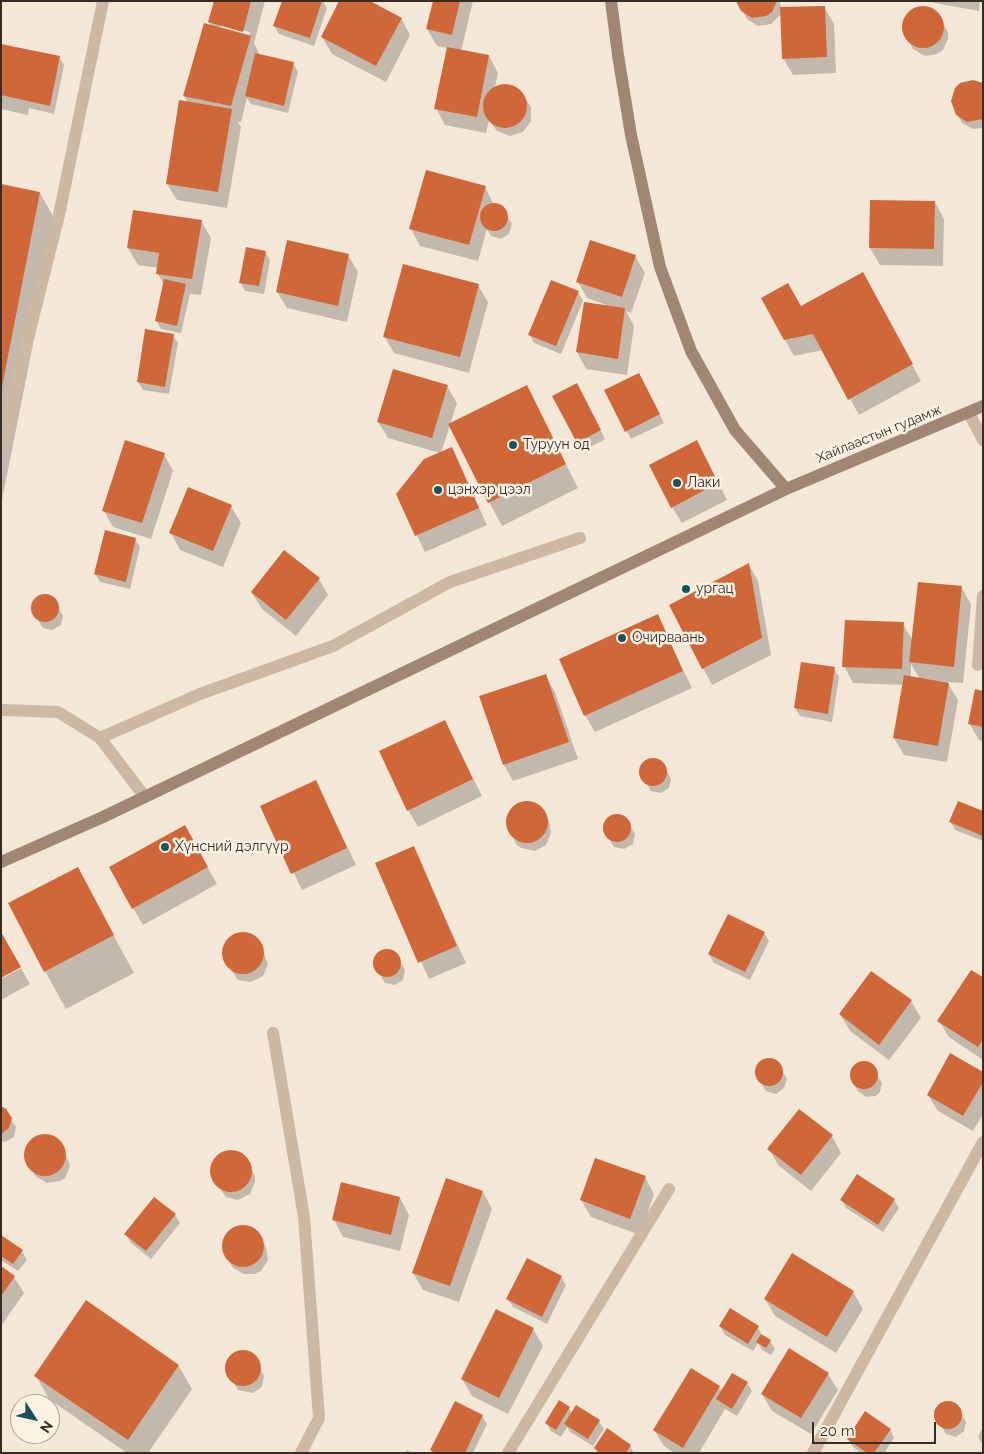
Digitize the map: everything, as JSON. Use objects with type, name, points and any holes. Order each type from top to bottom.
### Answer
[{"type":"main road","points":[[611,1],[632,135],[660,267],[691,351],[735,430],[786,489]]},
{"type":"main road","name":"Хайлаастын гудамж","points":[[1,862],[145,797],[786,489],[983,406]]},
{"type":"street","points":[[1,445],[59,215],[103,1]]},
{"type":"street","points":[[968,413],[983,440]]},
{"type":"street","points":[[100,738],[200,694],[333,646],[450,582],[580,538]]},
{"type":"street","points":[[978,665],[983,596]]},
{"type":"street","points":[[1,710],[58,712],[100,738],[145,797]]},
{"type":"street","points":[[273,1033],[304,1217],[320,1418],[301,1453]]},
{"type":"street","points":[[813,1453],[983,1142]]},
{"type":"street","points":[[508,1453],[669,1189]]},
{"type":"building","points":[[214,1],[251,1],[243,32],[208,22]]},
{"type":"building","points":[[282,1],[322,1],[310,38],[273,26]]},
{"type":"building","points":[[339,1],[370,1],[402,18],[376,66],[321,37]]},
{"type":"building","points":[[433,1],[460,1],[452,35],[426,29]]},
{"type":"building","points":[[736,1],[777,1],[772,12],[766,16],[752,18],[741,11]]},
{"type":"building","points":[[825,6],[827,57],[782,59],[780,7]]},
{"type":"building","points":[[923,6],[938,12],[944,27],[938,42],[923,48],[908,42],[902,27],[908,12]]},
{"type":"building","points":[[204,23],[251,36],[231,106],[183,96]]},
{"type":"building","points":[[1,44],[60,56],[50,106],[1,95]]},
{"type":"building","points":[[447,47],[489,55],[477,117],[434,109]]},
{"type":"building","points":[[255,53],[294,62],[284,106],[245,96]]},
{"type":"building","points":[[973,80],[983,83],[983,119],[967,122],[956,115],[951,101],[955,88],[960,83]]},
{"type":"building","points":[[509,84],[521,90],[526,97],[526,115],[521,122],[514,127],[501,128],[489,122],[484,115],[483,102],[489,90],[496,85]]},
{"type":"building","points":[[179,100],[232,109],[218,192],[166,184]]},
{"type":"building","points":[[426,170],[486,186],[469,245],[409,229]]},
{"type":"building","points":[[1,184],[40,192],[2,387],[1,387]]},
{"type":"building","points":[[870,200],[935,201],[934,249],[869,248]]},
{"type":"building","points":[[494,203],[504,207],[508,217],[504,227],[494,231],[484,227],[480,217],[484,207]]},
{"type":"building","points":[[133,210],[202,220],[192,279],[156,274],[159,253],[127,248]]},
{"type":"building","points":[[287,240],[349,254],[338,306],[276,292]]},
{"type":"building","points":[[590,240],[636,255],[622,297],[576,282]]},
{"type":"building","points":[[246,247],[266,251],[259,286],[239,283]]},
{"type":"building","points":[[403,264],[479,284],[460,357],[383,337]]},
{"type":"building","points":[[863,272],[913,364],[848,400],[813,334],[784,340],[761,298],[788,283],[801,306]]},
{"type":"building","points":[[164,279],[186,284],[177,326],[155,321]]},
{"type":"building","points":[[551,280],[579,291],[556,346],[528,335]]},
{"type":"building","points":[[584,302],[625,308],[618,359],[576,352]]},
{"type":"building","points":[[145,329],[174,334],[165,387],[137,382]]},
{"type":"building","points":[[393,369],[448,385],[432,438],[377,422]]},
{"type":"building","points":[[639,373],[660,414],[625,432],[604,390]]},
{"type":"building","points":[[577,383],[601,430],[577,443],[552,396]]},
{"type":"building","points":[[527,385],[566,464],[488,503],[448,424]]},
{"type":"building","points":[[125,440],[165,453],[142,523],[102,511]]},
{"type":"building","points":[[697,440],[718,483],[671,508],[649,465]]},
{"type":"building","points":[[452,447],[479,508],[415,536],[396,494],[424,459]]},
{"type":"building","points":[[188,487],[232,505],[213,551],[169,533]]},
{"type":"building","points":[[105,530],[136,538],[126,582],[94,574]]},
{"type":"building","points":[[284,550],[320,578],[286,620],[251,592]]},
{"type":"building","points":[[749,563],[762,638],[702,669],[669,605]]},
{"type":"building","points":[[918,582],[962,586],[954,667],[909,662]]},
{"type":"building","points":[[45,594],[55,598],[59,608],[55,618],[45,622],[35,618],[31,608],[35,598]]},
{"type":"building","points":[[658,614],[683,671],[584,716],[559,659]]},
{"type":"building","points":[[845,620],[904,622],[902,669],[842,667]]},
{"type":"building","points":[[801,662],[835,667],[828,714],[794,708]]},
{"type":"building","points":[[546,674],[569,742],[503,765],[479,696]]},
{"type":"building","points":[[904,675],[949,683],[938,746],[893,738]]},
{"type":"building","points":[[975,689],[983,691],[983,727],[968,724]]},
{"type":"building","points":[[445,720],[473,779],[407,811],[379,751]]},
{"type":"building","points":[[653,758],[663,762],[667,772],[663,782],[653,786],[643,782],[639,772],[643,762]]},
{"type":"building","points":[[316,780],[347,848],[291,874],[260,806]]},
{"type":"building","points":[[527,801],[542,807],[548,822],[542,837],[527,843],[512,837],[506,822],[512,807]]},
{"type":"building","points":[[958,801],[983,811],[983,836],[949,822]]},
{"type":"building","points":[[617,814],[627,818],[631,828],[627,838],[617,842],[607,838],[603,828],[607,818]]},
{"type":"building","points":[[185,825],[208,867],[132,909],[109,867]]},
{"type":"building","points":[[414,846],[457,946],[418,963],[375,863]]},
{"type":"building","points":[[78,867],[114,935],[44,972],[8,903]]},
{"type":"building","points":[[728,914],[765,932],[745,972],[708,954]]},
{"type":"building","points":[[1,932],[21,967],[1,978]]},
{"type":"building","points":[[243,932],[258,938],[264,953],[258,968],[243,974],[228,968],[222,953],[228,938]]},
{"type":"building","points":[[387,949],[397,953],[401,963],[397,973],[387,977],[377,973],[373,963],[377,953]]},
{"type":"building","points":[[971,970],[983,977],[983,1039],[978,1047],[937,1021]]},
{"type":"building","points":[[871,971],[912,1000],[879,1045],[839,1014]]},
{"type":"building","points":[[950,1053],[983,1072],[983,1082],[963,1116],[927,1095]]},
{"type":"building","points":[[769,1058],[779,1062],[783,1072],[779,1082],[769,1086],[759,1082],[755,1072],[759,1062]]},
{"type":"building","points":[[864,1061],[874,1065],[878,1075],[874,1085],[864,1089],[854,1085],[850,1075],[854,1065]]},
{"type":"building","points":[[1,1106],[6,1109],[12,1118],[9,1128],[1,1134]]},
{"type":"building","points":[[799,1109],[833,1135],[801,1175],[767,1149]]},
{"type":"building","points":[[45,1134],[60,1140],[66,1155],[60,1170],[45,1176],[30,1170],[24,1155],[30,1140]]},
{"type":"building","points":[[231,1150],[246,1156],[252,1171],[246,1186],[231,1192],[216,1186],[210,1171],[216,1156]]},
{"type":"building","points":[[595,1158],[646,1176],[630,1219],[580,1200]]},
{"type":"building","points":[[857,1174],[895,1199],[878,1225],[840,1200]]},
{"type":"building","points":[[446,1178],[483,1191],[450,1286],[412,1273]]},
{"type":"building","points":[[341,1182],[400,1197],[391,1235],[332,1220]]},
{"type":"building","points":[[154,1197],[176,1214],[146,1251],[124,1234]]},
{"type":"building","points":[[243,1225],[258,1231],[264,1246],[258,1261],[243,1267],[228,1261],[222,1246],[228,1231]]},
{"type":"building","points":[[1,1235],[23,1250],[13,1264],[1,1256]]},
{"type":"building","points":[[792,1253],[854,1291],[827,1337],[764,1299]]},
{"type":"building","points":[[527,1258],[562,1276],[542,1317],[506,1299]]},
{"type":"building","points":[[1,1266],[15,1276],[1,1296]]},
{"type":"building","points":[[86,1300],[179,1365],[128,1440],[34,1376]]},
{"type":"building","points":[[730,1308],[759,1326],[748,1344],[719,1326]]},
{"type":"building","points":[[496,1309],[534,1328],[499,1398],[461,1379]]},
{"type":"building","points":[[761,1334],[771,1340],[766,1348],[756,1342]]},
{"type":"building","points":[[789,1348],[829,1373],[801,1418],[761,1394]]},
{"type":"building","points":[[243,1350],[255,1356],[261,1368],[255,1380],[243,1386],[231,1380],[225,1368],[231,1356]]},
{"type":"building","points":[[691,1368],[720,1386],[683,1448],[653,1430]]},
{"type":"building","points":[[732,1373],[748,1382],[732,1409],[716,1399]]},
{"type":"building","points":[[559,1400],[570,1407],[556,1430],[545,1423]]},
{"type":"building","points":[[455,1401],[483,1415],[465,1453],[435,1453],[430,1450]]},
{"type":"building","points":[[948,1401],[958,1405],[962,1415],[958,1425],[948,1429],[938,1425],[934,1415],[938,1405]]},
{"type":"building","points":[[576,1405],[600,1420],[588,1439],[564,1424]]},
{"type":"building","points":[[865,1411],[891,1429],[874,1453],[867,1453],[847,1439]]},
{"type":"building","points":[[607,1428],[631,1445],[626,1453],[600,1453],[594,1448]]},
{"type":"place","name":"Туруун од","points":[[513,445]]},
{"type":"place","name":"Лаки","points":[[677,483]]},
{"type":"place","name":"цэнхэр цээл","points":[[438,490]]},
{"type":"place","name":"ургац","points":[[686,589]]},
{"type":"place","name":"Очирваань","points":[[622,638]]},
{"type":"place","name":"Хүнсний дэлгүүр","points":[[165,847]]}]
